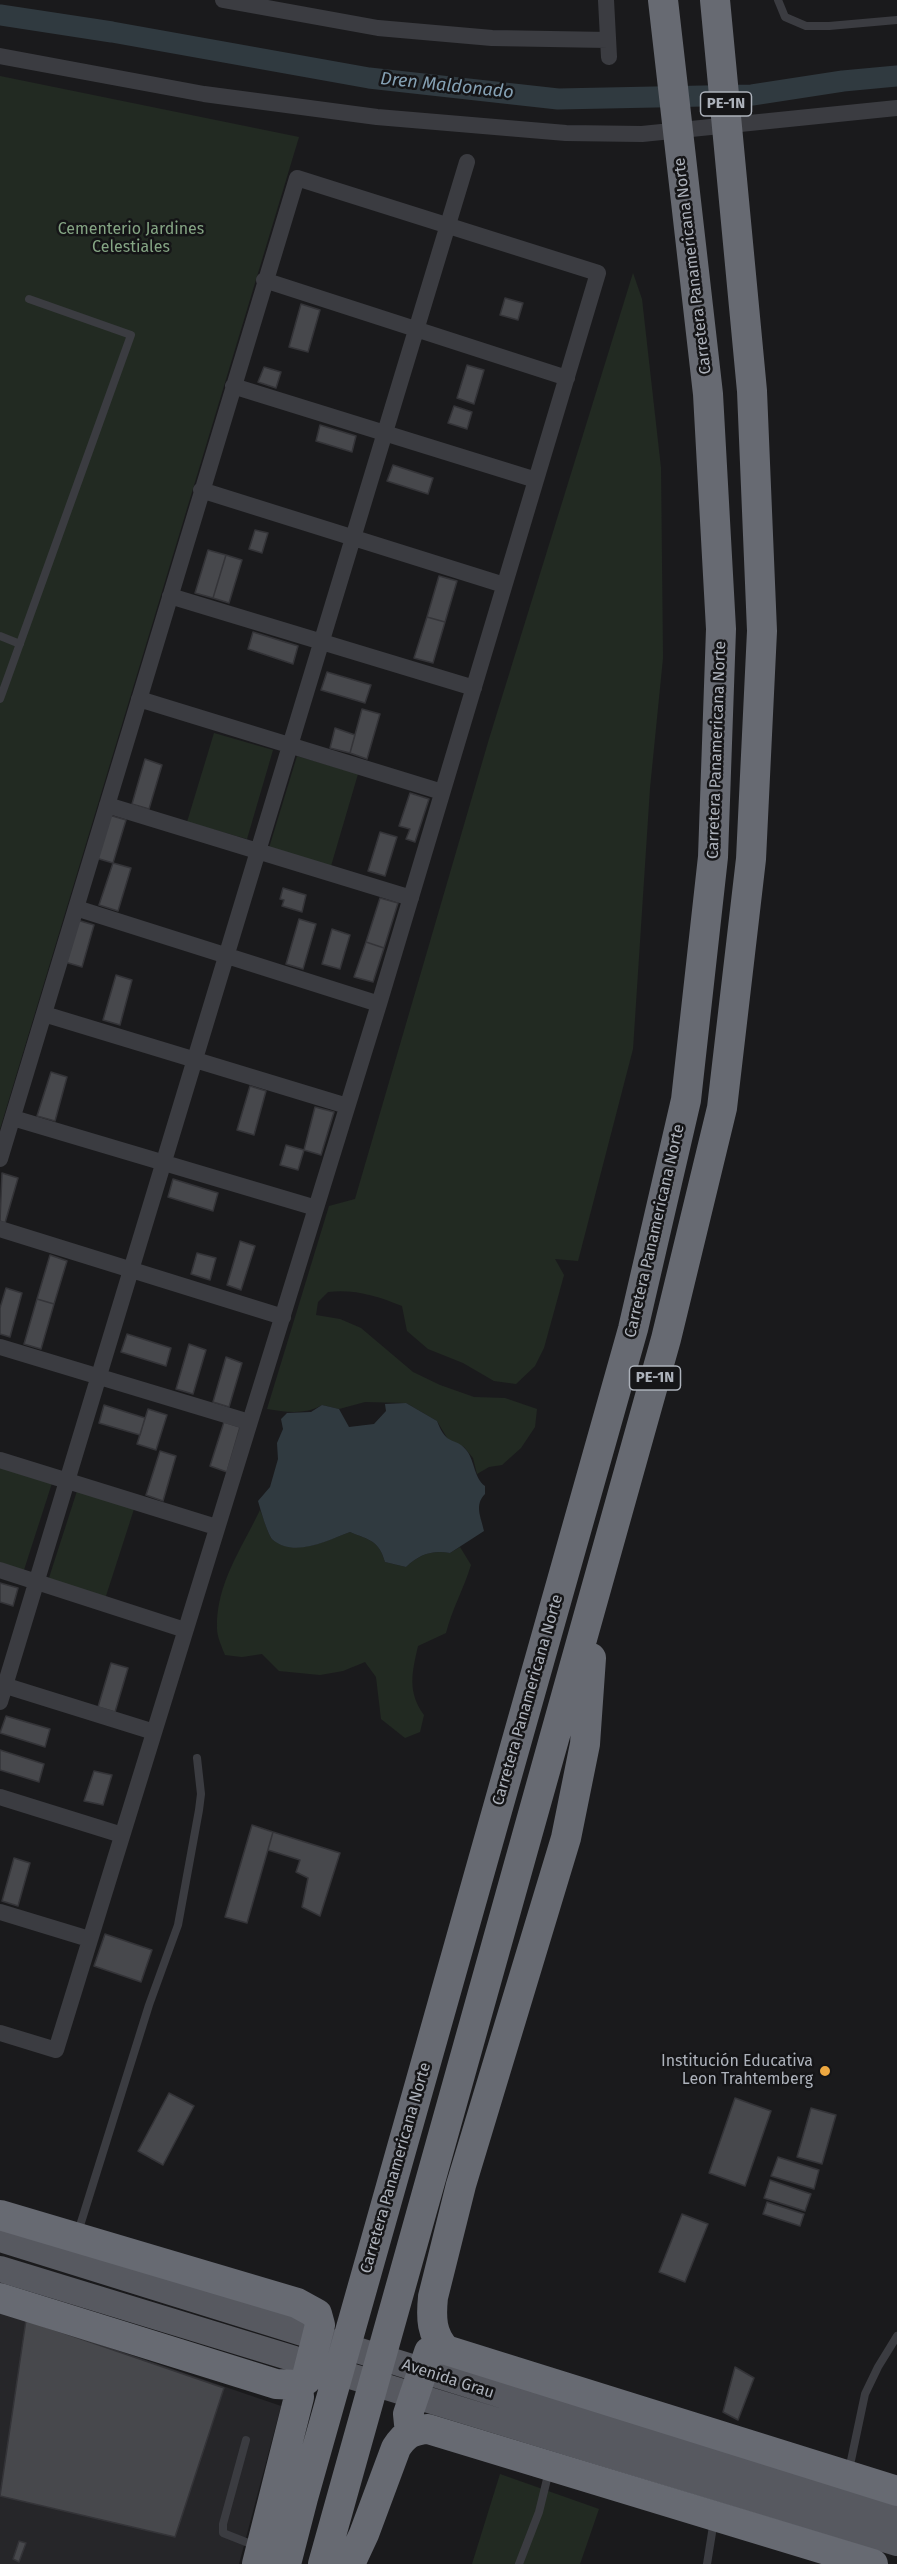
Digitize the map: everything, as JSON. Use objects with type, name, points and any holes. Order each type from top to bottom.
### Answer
[{"type":"highway","name":"Carretera Panamericana Norte","points":[[286,2564],[633,1329],[686,1100],[713,858],[721,629],[708,394],[663,0]]},
{"type":"highway","name":"PE-1N","points":[[323,2564],[666,1339],[722,1108],[752,859],[762,630],[752,391],[715,0]]},
{"type":"highway","points":[[446,2350],[436,2337],[433,2327],[431,2314],[433,2297],[460,2185],[566,1838],[585,1744],[597,1589]]},
{"type":"highway","points":[[0,2215],[297,2303],[317,2314],[320,2325],[306,2380],[298,2385],[266,2382],[0,2298]]},
{"type":"highway","points":[[414,2430],[409,2424],[408,2414],[429,2352],[435,2349],[446,2350],[897,2491]]},
{"type":"highway","points":[[259,2556],[281,2460],[299,2397],[298,2385]]},
{"type":"highway","points":[[350,2564],[364,2534],[396,2448],[403,2437],[414,2430],[428,2429],[873,2564]]},
{"type":"main road","name":"Avenida Grau","points":[[0,2239],[897,2518]]},
{"type":"main road","name":"Avenida Grau","points":[[0,2269],[256,2346],[458,2411],[897,2543]]},
{"type":"street","points":[[223,0],[291,7],[378,28],[609,48],[606,0]]},
{"type":"street","points":[[0,56],[227,97],[377,117],[566,133],[642,134],[897,108]]},
{"type":"street","points":[[0,1702],[3,1684],[99,1377],[467,162]]},
{"type":"street","points":[[0,1159],[264,280],[297,178],[598,273],[379,1004],[56,2050],[0,2033]]},
{"type":"street","points":[[264,280],[567,378]]},
{"type":"street","points":[[233,386],[536,480]]},
{"type":"street","points":[[201,490],[504,585]]},
{"type":"street","points":[[170,596],[474,688]]},
{"type":"street","points":[[139,699],[442,792]]},
{"type":"street","points":[[107,805],[411,898]]},
{"type":"street","points":[[76,908],[379,1004]]},
{"type":"street","points":[[44,1014],[347,1106]]},
{"type":"street","points":[[13,1118],[316,1208]]},
{"type":"street","points":[[0,1229],[283,1317]]},
{"type":"street","points":[[0,1347],[249,1422]]},
{"type":"street","points":[[0,1460],[216,1527]]},
{"type":"street","points":[[0,1570],[185,1630]]},
{"type":"street","points":[[3,1684],[154,1732]]},
{"type":"street","points":[[0,1797],[123,1835]]},
{"type":"street","points":[[0,1912],[89,1940]]},
{"type":"lane","points":[[778,0],[785,17],[806,26],[829,27],[897,20]]},
{"type":"lane","points":[[0,699],[131,335],[29,299]]},
{"type":"lane","points":[[0,636],[20,644]]},
{"type":"lane","points":[[76,2237],[178,1925],[201,1794],[197,1758]]},
{"type":"lane","points":[[847,2476],[865,2394],[897,2336]]},
{"type":"lane","points":[[246,2440],[223,2524],[223,2534],[259,2556]]},
{"type":"lane","points":[[519,2564],[539,2512],[550,2466]]},
{"type":"lane","points":[[706,2564],[714,2517]]},
{"type":"shaded area","points":[[406,1403],[437,1421],[444,1435],[467,1451],[481,1483],[485,1486],[485,1494],[479,1507],[484,1531],[450,1553],[426,1554],[406,1567],[385,1562],[376,1545],[350,1532],[312,1546],[291,1547],[273,1540],[258,1501],[270,1487],[278,1459],[277,1443],[283,1429],[281,1419],[287,1413],[311,1412],[322,1405],[339,1409],[349,1427],[374,1424],[386,1411],[385,1404]]},
{"type":"shaded area","points":[[0,2310],[281,2406],[239,2564],[0,2564]]},
{"type":"green space","name":"Cementerio Jardines Celestiales","points":[[0,76],[299,137],[0,1129]]},
{"type":"green space","points":[[633,273],[642,299],[661,468],[663,658],[650,788],[633,1049],[578,1261],[555,1259],[564,1275],[544,1348],[535,1366],[516,1384],[494,1381],[463,1363],[428,1349],[407,1331],[402,1306],[384,1299],[357,1292],[328,1292],[318,1302],[316,1315],[340,1319],[361,1328],[413,1372],[440,1385],[474,1397],[505,1398],[537,1409],[535,1427],[521,1448],[502,1465],[489,1467],[477,1474],[473,1458],[464,1447],[449,1441],[437,1421],[406,1403],[365,1402],[339,1409],[322,1405],[295,1412],[267,1409],[329,1206],[355,1199],[489,739]]},
{"type":"green space","points":[[214,733],[273,750],[247,839],[187,822]]},
{"type":"green space","points":[[297,756],[358,774],[331,866],[269,848]]},
{"type":"green space","points":[[0,1466],[52,1483],[23,1573],[0,1566]]},
{"type":"green space","points":[[77,1491],[134,1509],[105,1599],[48,1581]]},
{"type":"green space","points":[[260,1510],[271,1538],[282,1545],[291,1547],[322,1543],[350,1532],[376,1545],[385,1562],[406,1567],[427,1554],[450,1553],[460,1547],[471,1565],[446,1633],[418,1646],[416,1655],[412,1682],[415,1698],[424,1715],[420,1732],[405,1738],[381,1719],[376,1677],[365,1662],[343,1671],[320,1675],[279,1671],[262,1654],[242,1657],[225,1655],[217,1631],[221,1596],[231,1567]]},
{"type":"green space","points":[[500,2474],[599,2509],[580,2564],[472,2564]]},
{"type":"building","points":[[505,298],[523,303],[518,320],[500,315]]},
{"type":"building","points":[[301,304],[320,310],[308,352],[289,347]]},
{"type":"building","points":[[467,365],[484,370],[474,404],[457,398]]},
{"type":"building","points":[[264,367],[281,372],[276,388],[258,382]]},
{"type":"building","points":[[454,406],[472,412],[467,429],[448,423]]},
{"type":"building","points":[[320,425],[356,436],[352,452],[316,441]]},
{"type":"building","points":[[393,465],[433,478],[428,494],[387,481]]},
{"type":"building","points":[[255,530],[268,533],[262,553],[249,549]]},
{"type":"building","points":[[208,550],[226,555],[213,598],[195,593]]},
{"type":"building","points":[[226,555],[242,560],[229,603],[213,598]]},
{"type":"building","points":[[439,576],[457,581],[445,622],[427,617]]},
{"type":"building","points":[[427,617],[445,622],[433,663],[414,658]]},
{"type":"building","points":[[253,632],[298,646],[293,664],[248,649]]},
{"type":"building","points":[[327,672],[371,685],[365,703],[321,690]]},
{"type":"building","points":[[362,709],[380,714],[367,759],[350,753]]},
{"type":"building","points":[[335,728],[355,735],[350,753],[330,748]]},
{"type":"building","points":[[145,759],[162,765],[149,809],[132,804]]},
{"type":"building","points":[[410,793],[429,799],[415,842],[406,839],[410,829],[399,826]]},
{"type":"building","points":[[109,815],[126,820],[113,863],[96,858]]},
{"type":"building","points":[[380,832],[397,837],[385,876],[368,871]]},
{"type":"building","points":[[113,863],[131,868],[118,911],[99,905]]},
{"type":"building","points":[[283,888],[306,895],[302,912],[282,906],[284,900],[280,899]]},
{"type":"building","points":[[380,898],[398,903],[384,948],[366,942]]},
{"type":"building","points":[[299,919],[316,924],[303,969],[286,964]]},
{"type":"building","points":[[77,920],[94,925],[82,967],[65,962]]},
{"type":"building","points":[[332,929],[350,935],[340,969],[322,964]]},
{"type":"building","points":[[366,942],[384,948],[373,982],[354,977]]},
{"type":"building","points":[[116,975],[132,980],[120,1025],[103,1020]]},
{"type":"building","points":[[51,1072],[67,1077],[55,1121],[37,1116]]},
{"type":"building","points":[[250,1086],[266,1091],[254,1135],[237,1130]]},
{"type":"building","points":[[315,1107],[334,1112],[321,1155],[304,1150]]},
{"type":"building","points":[[286,1145],[304,1150],[298,1170],[280,1165]]},
{"type":"building","points":[[2,1173],[18,1178],[5,1223],[0,1221]]},
{"type":"building","points":[[173,1179],[218,1193],[213,1211],[168,1197]]},
{"type":"building","points":[[240,1241],[255,1246],[241,1290],[227,1285]]},
{"type":"building","points":[[197,1253],[216,1258],[210,1280],[191,1274]]},
{"type":"building","points":[[50,1255],[67,1261],[54,1304],[37,1299]]},
{"type":"building","points":[[6,1288],[22,1293],[10,1337],[0,1334],[0,1308]]},
{"type":"building","points":[[37,1299],[54,1304],[41,1349],[24,1344]]},
{"type":"building","points":[[127,1334],[171,1348],[166,1366],[121,1352]]},
{"type":"building","points":[[189,1344],[206,1350],[193,1394],[176,1389]]},
{"type":"building","points":[[226,1357],[242,1363],[229,1407],[213,1402]]},
{"type":"building","points":[[104,1405],[145,1418],[140,1435],[99,1423]]},
{"type":"building","points":[[148,1409],[167,1415],[156,1450],[137,1444]]},
{"type":"building","points":[[224,1422],[240,1427],[227,1472],[210,1466]]},
{"type":"building","points":[[160,1451],[176,1456],[163,1501],[146,1495]]},
{"type":"building","points":[[0,1583],[18,1588],[13,1606],[0,1602]]},
{"type":"building","points":[[111,1663],[128,1668],[115,1712],[98,1707]]},
{"type":"building","points":[[6,1716],[50,1729],[45,1747],[0,1733]]},
{"type":"building","points":[[0,1750],[44,1764],[39,1782],[0,1770]]},
{"type":"building","points":[[94,1771],[112,1775],[103,1805],[84,1801]]},
{"type":"building","points":[[252,1825],[273,1832],[247,1923],[225,1917]]},
{"type":"building","points":[[273,1832],[340,1853],[320,1916],[302,1907],[308,1878],[296,1872],[300,1860],[268,1850]]},
{"type":"building","points":[[14,1858],[30,1863],[18,1906],[2,1901]]},
{"type":"building","points":[[105,1934],[152,1950],[141,1982],[94,1966]]},
{"type":"building","points":[[169,2093],[194,2106],[163,2165],[138,2151]]},
{"type":"building","points":[[735,2098],[771,2111],[745,2186],[709,2173]]},
{"type":"building","points":[[811,2108],[836,2115],[822,2164],[797,2157]]},
{"type":"building","points":[[778,2157],[819,2170],[814,2189],[771,2176]]},
{"type":"building","points":[[770,2180],[811,2194],[805,2211],[764,2198]]},
{"type":"building","points":[[767,2202],[804,2214],[800,2226],[763,2214]]},
{"type":"building","points":[[682,2214],[708,2224],[685,2282],[659,2272]]},
{"type":"building","points":[[26,2320],[224,2388],[175,2537],[0,2496]]},
{"type":"building","points":[[735,2367],[754,2378],[738,2420],[723,2412]]},
{"type":"building","points":[[19,2541],[26,2543],[19,2562],[13,2559]]},
{"type":"waterway","name":"Dren Maldonado","points":[[0,15],[112,32],[369,78],[558,99],[752,95],[843,81],[897,76]]},
{"type":"place","name":"Institución Educativa Leon Trahtemberg","points":[[825,2071]]}]
